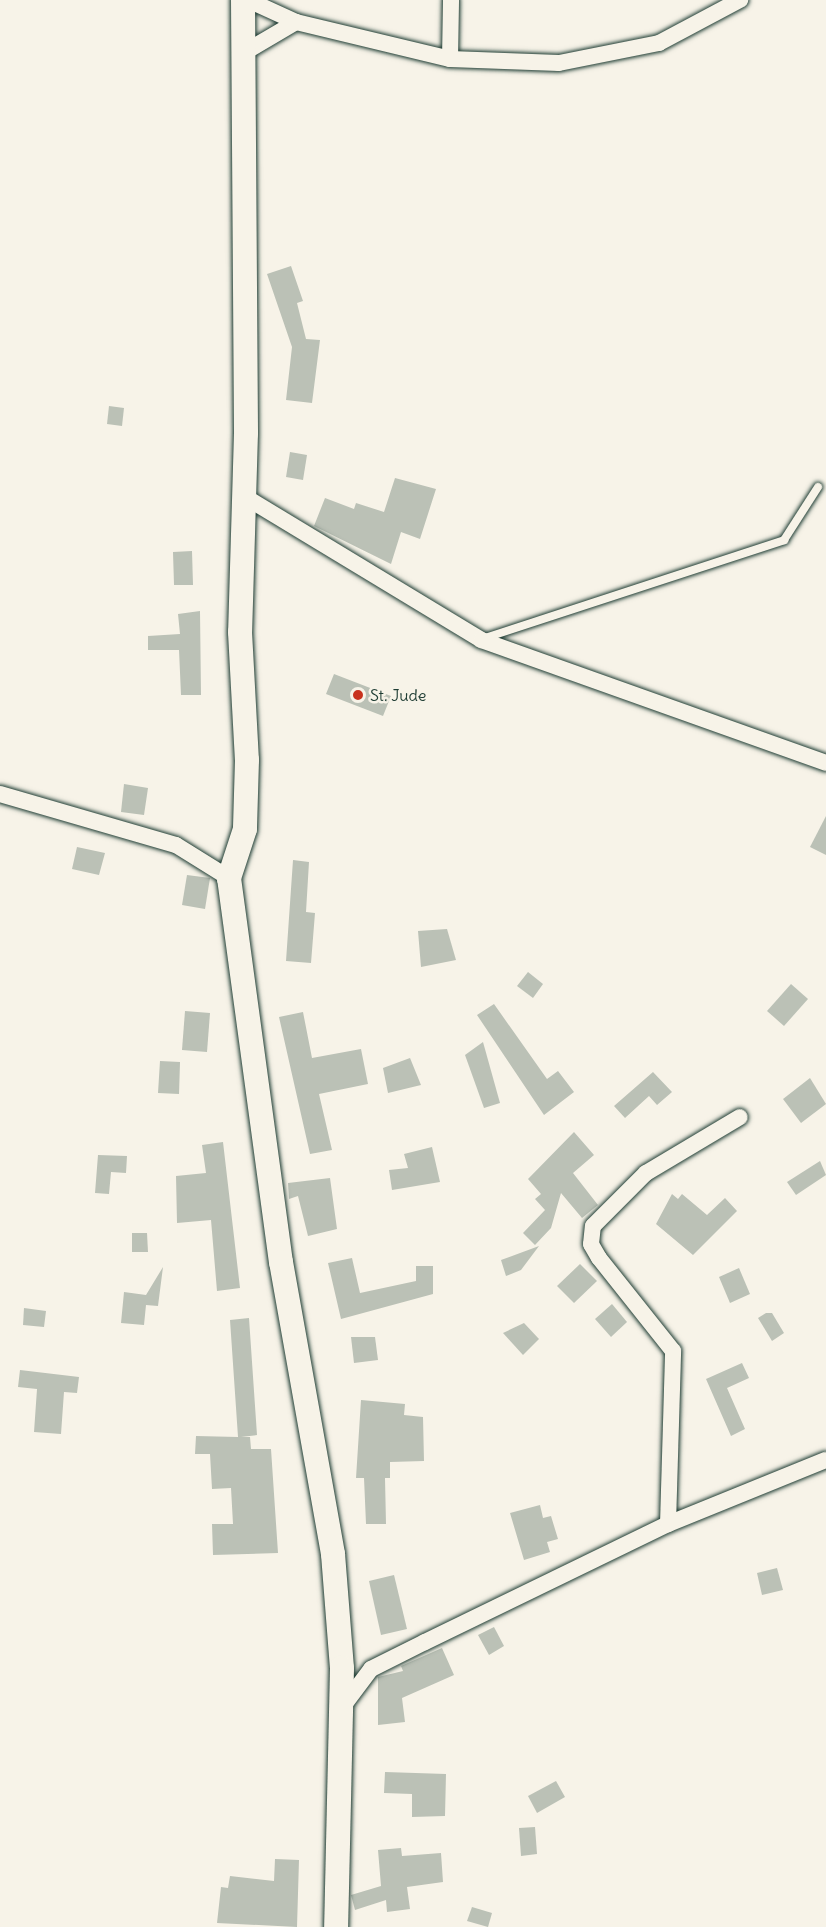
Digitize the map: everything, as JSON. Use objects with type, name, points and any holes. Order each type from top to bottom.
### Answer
[{"type":"main road","points":[[243,0],[245,52],[242,495],[245,817],[229,878],[281,1262],[333,1554],[340,1710],[336,1927]]},
{"type":"street","points":[[248,0],[296,22],[450,59],[560,63],[614,56],[658,43],[740,0]]},
{"type":"street","points":[[450,59],[451,0]]},
{"type":"street","points":[[245,52],[296,22]]},
{"type":"street","points":[[242,495],[481,640],[826,763]]},
{"type":"street","points":[[0,794],[176,845],[229,878]]},
{"type":"street","points":[[668,1524],[673,1351],[599,1258],[591,1244],[593,1226],[646,1173],[740,1117]]},
{"type":"street","points":[[340,1710],[371,1670],[668,1524],[826,1460]]},
{"type":"lane","points":[[481,640],[784,540],[818,487]]},
{"type":"building","points":[[291,266],[303,301],[297,303],[306,339],[320,340],[312,403],[286,400],[292,347],[267,274]]},
{"type":"building","points":[[109,406],[124,408],[122,426],[107,424]]},
{"type":"building","points":[[290,452],[307,455],[303,480],[286,477]]},
{"type":"building","points":[[395,478],[436,489],[420,539],[401,532],[391,564],[314,526],[325,498],[354,509],[356,503],[384,512]]},
{"type":"building","points":[[192,551],[193,585],[174,585],[173,552]]},
{"type":"building","points":[[200,611],[201,695],[181,695],[179,650],[148,650],[148,636],[180,634],[178,614]]},
{"type":"building","name":"St. Jude","points":[[334,674],[391,696],[383,716],[326,694]]},
{"type":"building","points":[[124,784],[148,788],[144,815],[121,812]]},
{"type":"building","points":[[826,816],[826,855],[810,847]]},
{"type":"building","points":[[77,847],[105,853],[99,875],[72,869]]},
{"type":"building","points":[[293,860],[309,862],[306,912],[315,913],[311,963],[286,961]]},
{"type":"building","points":[[187,875],[210,878],[205,909],[182,905]]},
{"type":"building","points":[[447,929],[456,960],[421,967],[418,931]]},
{"type":"building","points":[[528,972],[543,984],[533,998],[517,986]]},
{"type":"building","points":[[791,984],[808,999],[784,1026],[767,1011]]},
{"type":"building","points":[[494,1004],[547,1079],[558,1071],[574,1092],[544,1115],[477,1015]]},
{"type":"building","points":[[185,1011],[210,1013],[207,1052],[182,1050]]},
{"type":"building","points":[[303,1012],[312,1058],[361,1049],[368,1084],[319,1094],[332,1150],[310,1154],[279,1017]]},
{"type":"building","points":[[483,1042],[500,1103],[484,1108],[465,1055]]},
{"type":"building","points":[[410,1058],[421,1085],[388,1093],[383,1068]]},
{"type":"building","points":[[160,1061],[180,1062],[179,1094],[158,1093]]},
{"type":"building","points":[[653,1072],[672,1092],[657,1105],[649,1096],[625,1118],[614,1106]]},
{"type":"building","points":[[810,1078],[826,1104],[801,1123],[783,1099]]},
{"type":"building","points":[[574,1132],[594,1155],[573,1173],[598,1205],[582,1218],[561,1193],[551,1228],[535,1245],[523,1233],[545,1210],[535,1199],[541,1194],[528,1179]]},
{"type":"building","points":[[223,1142],[240,1288],[217,1291],[211,1220],[177,1223],[176,1176],[206,1173],[202,1145]]},
{"type":"building","points":[[432,1147],[440,1182],[392,1190],[389,1170],[408,1168],[404,1154]]},
{"type":"building","points":[[98,1155],[127,1156],[126,1173],[111,1172],[109,1194],[95,1193]]},
{"type":"building","points":[[820,1161],[826,1175],[796,1195],[787,1182]]},
{"type":"building","points":[[330,1178],[337,1229],[308,1236],[298,1196],[289,1199],[288,1183]]},
{"type":"building","points":[[672,1194],[678,1199],[682,1194],[707,1215],[725,1198],[737,1211],[693,1255],[656,1224]]},
{"type":"building","points":[[132,1233],[147,1233],[148,1252],[132,1252]]},
{"type":"building","points":[[539,1246],[521,1270],[506,1276],[501,1260]]},
{"type":"building","points":[[352,1258],[360,1293],[416,1281],[416,1266],[433,1266],[433,1294],[341,1319],[328,1263]]},
{"type":"building","points":[[580,1264],[597,1281],[574,1303],[557,1286]]},
{"type":"building","points":[[163,1267],[158,1306],[146,1305],[144,1325],[121,1323],[124,1292],[146,1295]]},
{"type":"building","points":[[739,1268],[750,1294],[730,1303],[719,1277]]},
{"type":"building","points":[[612,1304],[627,1322],[611,1337],[595,1319]]},
{"type":"building","points":[[24,1308],[46,1311],[44,1327],[23,1325]]},
{"type":"building","points":[[766,1313],[772,1313],[784,1333],[772,1341],[758,1318]]},
{"type":"building","points":[[249,1318],[257,1435],[241,1437],[250,1437],[251,1449],[271,1449],[278,1553],[213,1555],[212,1524],[233,1524],[231,1488],[212,1489],[210,1454],[195,1454],[196,1436],[238,1437],[230,1320]]},
{"type":"building","points":[[524,1323],[539,1339],[523,1355],[503,1333]]},
{"type":"building","points":[[351,1337],[375,1337],[378,1360],[354,1363]]},
{"type":"building","points":[[742,1363],[749,1378],[727,1388],[745,1429],[731,1436],[706,1379]]},
{"type":"building","points":[[20,1370],[79,1377],[77,1393],[64,1392],[61,1434],[34,1432],[37,1389],[18,1387]]},
{"type":"building","points":[[361,1400],[405,1404],[404,1415],[423,1417],[424,1461],[390,1462],[390,1478],[385,1478],[386,1524],[366,1524],[364,1478],[356,1478]]},
{"type":"building","points":[[540,1505],[543,1518],[551,1516],[558,1539],[547,1542],[550,1552],[524,1560],[510,1513]]},
{"type":"building","points":[[777,1568],[783,1590],[762,1595],[757,1573]]},
{"type":"building","points":[[394,1575],[407,1629],[381,1635],[369,1581]]},
{"type":"building","points":[[494,1627],[504,1646],[489,1655],[478,1635]]},
{"type":"building","points":[[442,1648],[454,1675],[402,1698],[405,1722],[378,1725],[378,1677],[403,1671],[401,1666]]},
{"type":"building","points":[[385,1772],[446,1774],[445,1816],[412,1817],[412,1794],[384,1793]]},
{"type":"building","points":[[556,1781],[565,1797],[537,1813],[528,1796]]},
{"type":"building","points":[[535,1827],[537,1854],[521,1856],[519,1828]]},
{"type":"building","points":[[401,1848],[402,1856],[441,1853],[443,1882],[407,1887],[410,1909],[387,1912],[386,1900],[355,1910],[351,1895],[381,1886],[378,1850]]},
{"type":"building","points":[[275,1859],[299,1860],[297,1927],[217,1923],[221,1887],[228,1888],[230,1876],[274,1881]]},
{"type":"building","points":[[472,1907],[492,1913],[488,1927],[467,1921]]},
{"type":"place","name":"St. Jude","points":[[358,695]]}]
